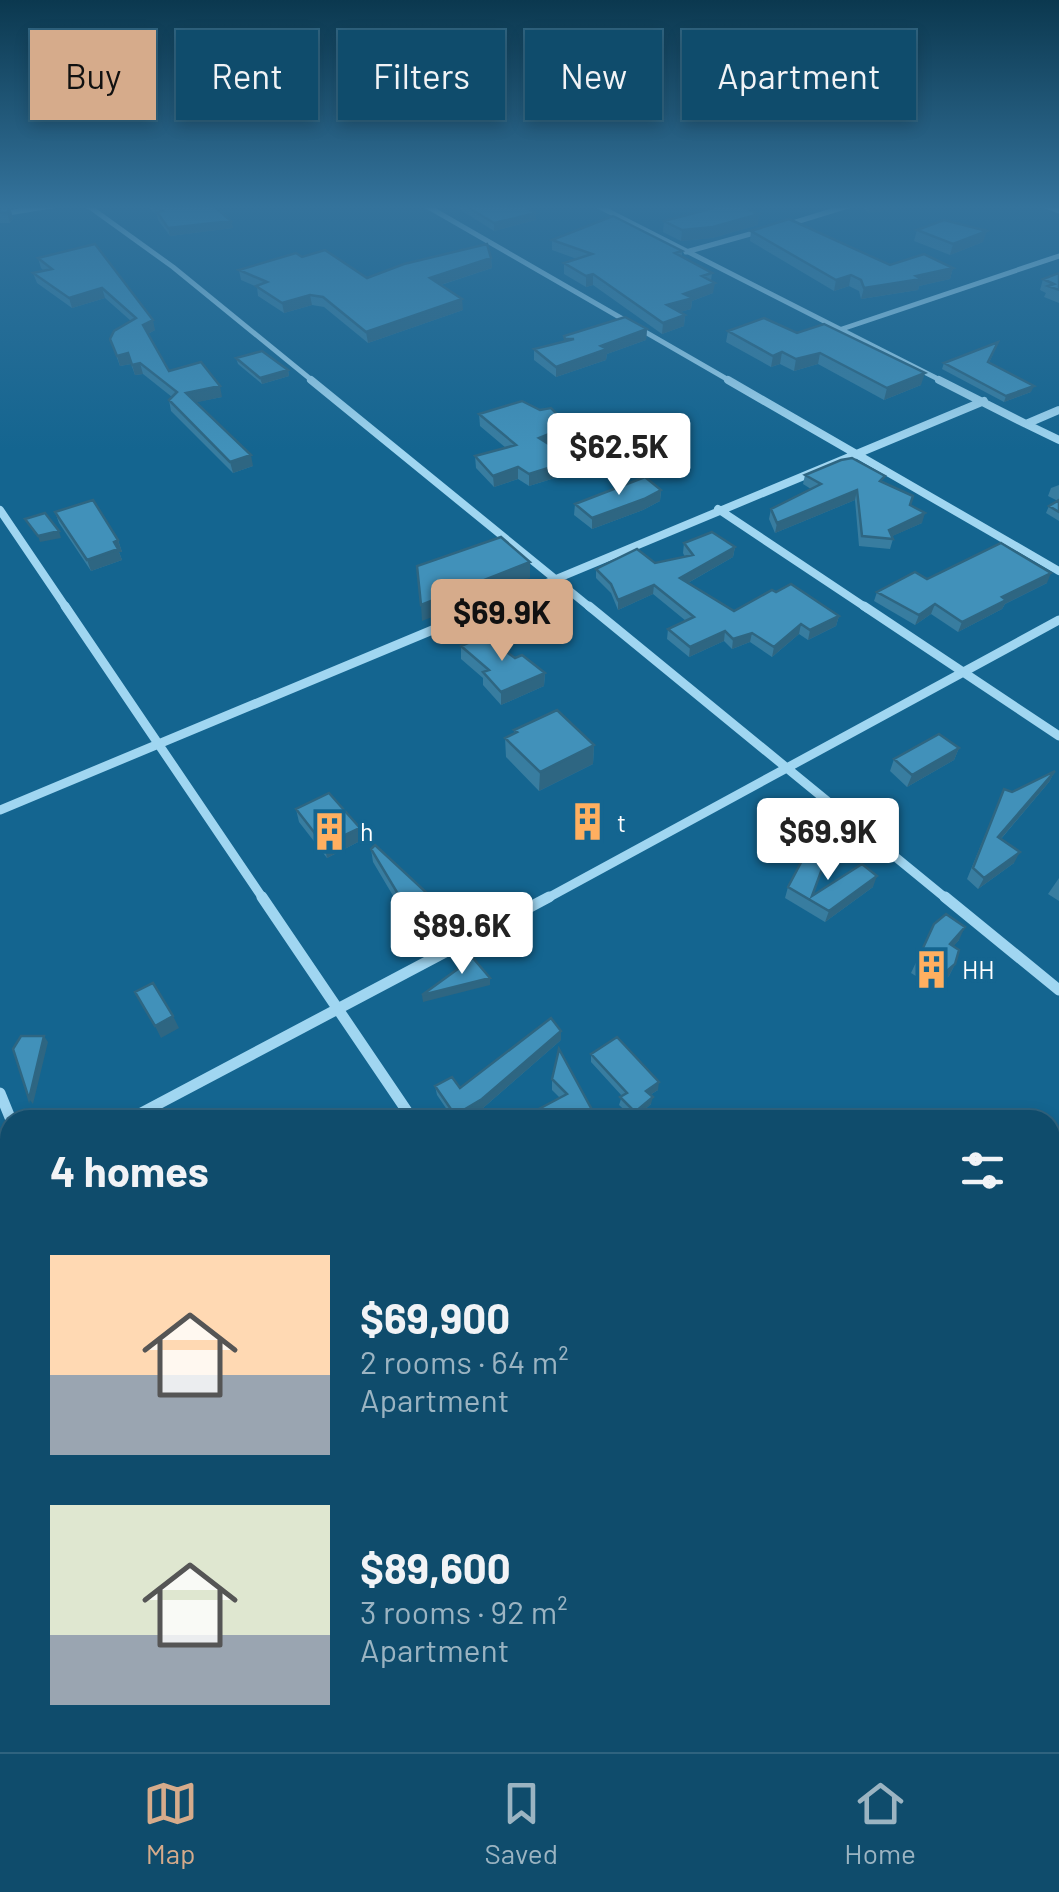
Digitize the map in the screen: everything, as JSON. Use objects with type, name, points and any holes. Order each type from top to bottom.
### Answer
[{"type":"street","points":[[197,287],[1059,990]]},
{"type":"street","points":[[566,287],[1059,571]]},
{"type":"street","points":[[753,287],[1059,440]]},
{"type":"street","points":[[838,330],[967,287]]},
{"type":"street","points":[[0,810],[718,509],[984,402]]},
{"type":"street","points":[[1026,424],[1059,410]]},
{"type":"street","points":[[718,509],[1059,736]]},
{"type":"street","points":[[0,510],[406,1110]]},
{"type":"street","points":[[147,1110],[790,768],[1059,620]]},
{"type":"building","points":[[53,287],[128,287],[153,320],[143,325],[169,371],[201,362],[220,386],[186,393],[251,455],[230,462],[169,400],[177,392],[140,363],[132,365],[128,353],[117,356],[110,339],[114,331],[136,318],[102,288],[69,298]]},
{"type":"building","points":[[257,287],[443,287],[462,299],[366,332],[323,297],[310,295],[282,303]]},
{"type":"building","points":[[611,287],[704,287],[684,294],[693,298],[667,305],[685,315],[663,323]]},
{"type":"building","points":[[625,317],[647,329],[601,346],[607,349],[556,367],[534,349],[574,339],[564,336]]},
{"type":"building","points":[[764,318],[797,333],[824,324],[925,373],[887,388],[820,353],[796,359],[782,352],[773,356],[728,331]]},
{"type":"building","points":[[998,342],[988,362],[1034,386],[1006,396],[944,363]]},
{"type":"building","points":[[262,351],[288,370],[260,378],[236,358]]},
{"type":"building","points":[[522,401],[540,410],[551,408],[569,426],[539,438],[574,460],[529,474],[518,467],[493,476],[475,456],[516,445],[479,414]]},
{"type":"building","points":[[852,458],[885,476],[880,481],[913,496],[910,505],[925,513],[889,530],[893,539],[862,536],[857,490],[777,523],[771,509],[821,484],[805,475]]},
{"type":"building","points":[[645,477],[661,490],[592,518],[575,504]]},
{"type":"building","points":[[93,500],[118,540],[114,542],[118,549],[87,560],[55,512]]},
{"type":"building","points":[[45,513],[59,531],[38,536],[25,519]]},
{"type":"building","points":[[712,532],[735,547],[680,578],[734,611],[791,584],[839,616],[810,630],[801,624],[774,647],[752,633],[733,639],[725,631],[690,647],[668,629],[694,617],[654,585],[618,600],[611,584],[596,569],[637,549],[655,563],[693,555],[684,543]]},
{"type":"building","points":[[501,537],[530,562],[421,605],[417,566]]},
{"type":"building","points":[[1001,543],[1051,573],[962,622],[935,604],[919,615],[877,592],[915,572],[927,579]]},
{"type":"building","points":[[484,636],[515,658],[522,655],[545,673],[501,692],[483,672],[489,670],[461,646]]},
{"type":"building","points":[[557,710],[594,745],[540,772],[505,738]]},
{"type":"building","points":[[939,734],[959,748],[912,775],[894,759]]},
{"type":"building","points":[[1055,771],[998,837],[1020,852],[984,878],[973,868],[1004,789],[1012,792]]},
{"type":"building","name":"h","points":[[329,793],[360,828],[324,845],[296,809]]},
{"type":"building","points":[[375,845],[429,895],[407,909],[371,849]]},
{"type":"building","points":[[805,855],[825,861],[812,896],[862,864],[877,876],[829,911],[788,887]]},
{"type":"building","points":[[946,914],[965,927],[950,944],[959,950],[955,964],[941,976],[917,961],[934,924]]},
{"type":"building","points":[[473,958],[490,978],[422,995]]},
{"type":"building","points":[[153,983],[173,1016],[155,1026],[135,992]]},
{"type":"building","points":[[551,1018],[561,1031],[482,1099],[463,1110],[452,1110],[435,1086],[452,1077],[460,1088]]},
{"type":"building","points":[[21,1036],[44,1036],[29,1099],[13,1049]]},
{"type":"building","points":[[617,1037],[659,1082],[646,1091],[653,1097],[633,1110],[620,1097],[627,1093],[591,1054]]},
{"type":"building","points":[[559,1049],[591,1108],[537,1110],[567,1094],[552,1079]]},
{"type":"place","name":"t","points":[[587,822]]},
{"type":"place","name":"h","points":[[330,831]]},
{"type":"place","name":"HH","points":[[932,969]]}]
